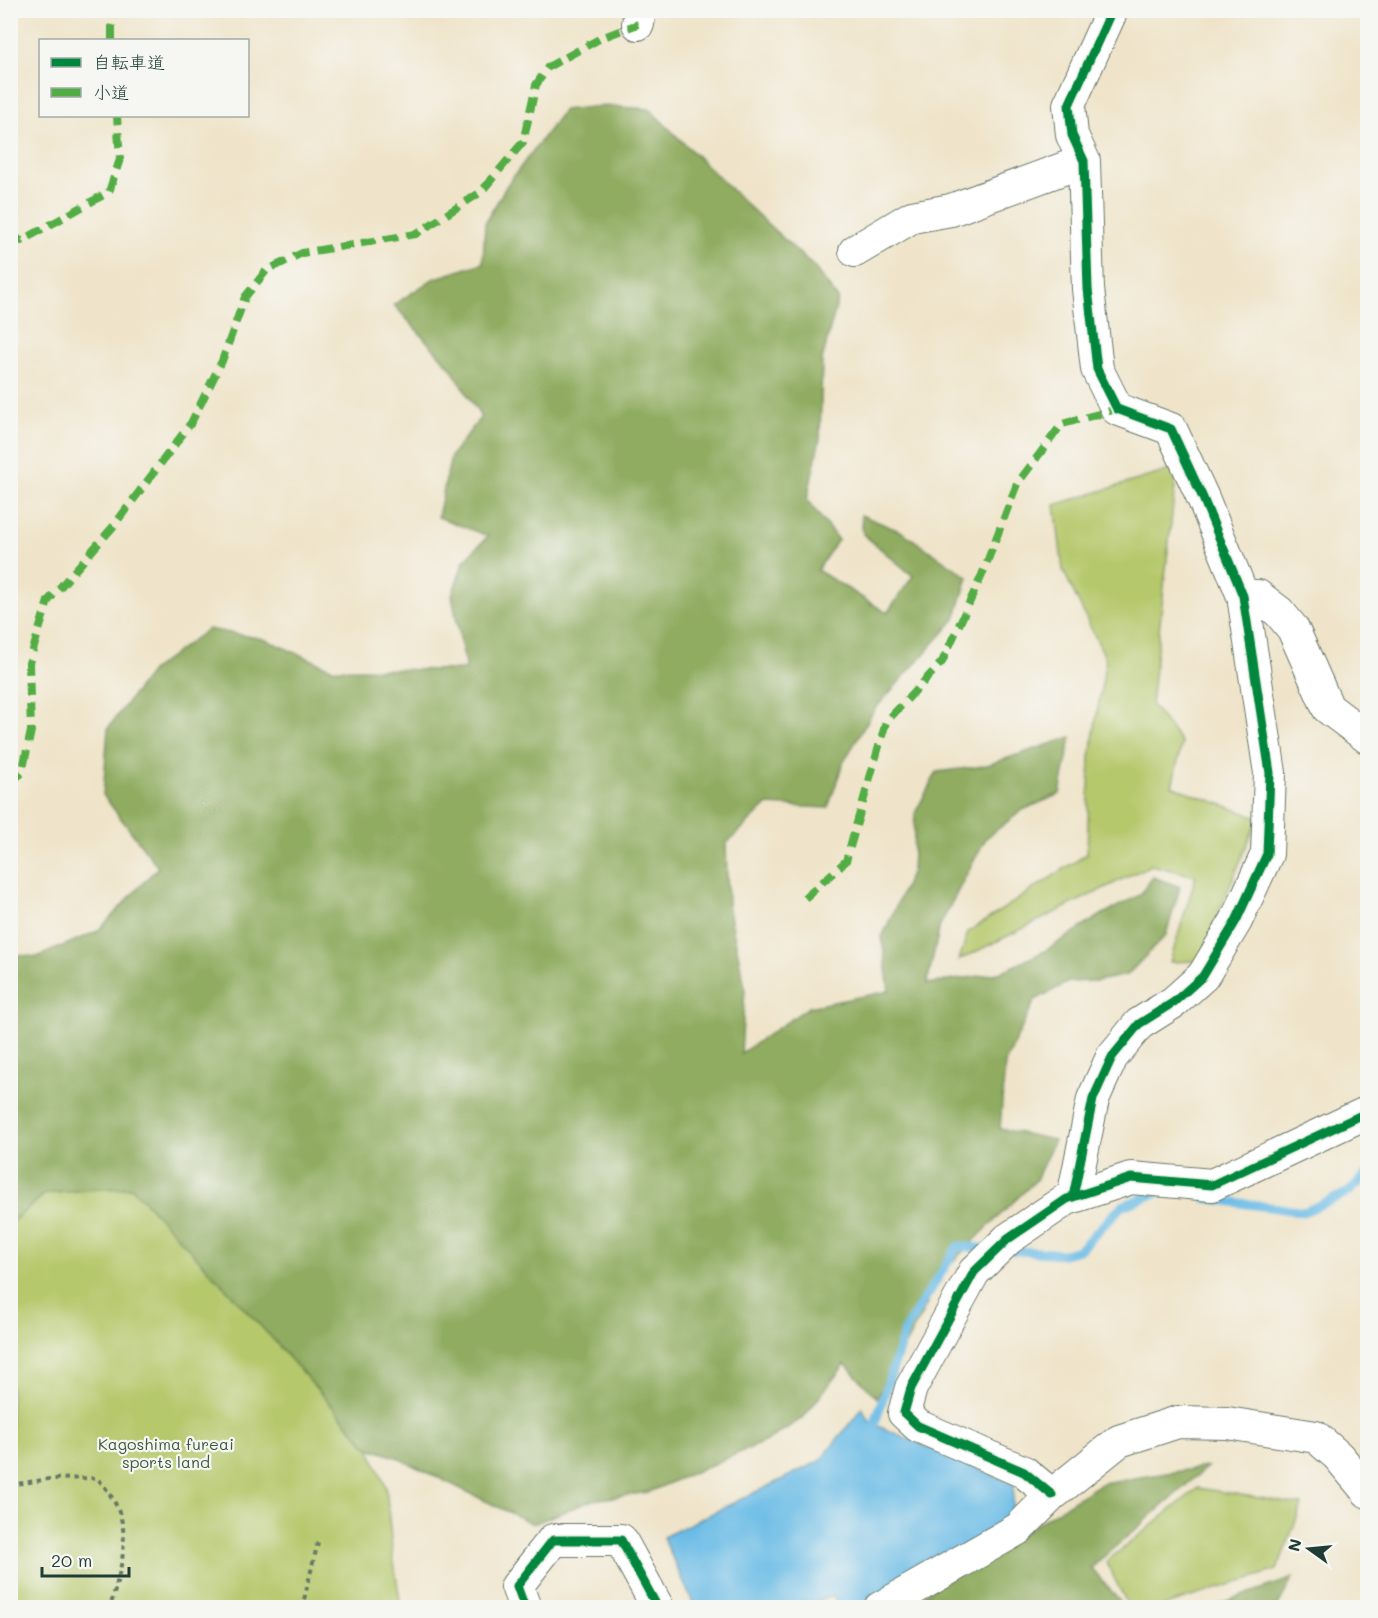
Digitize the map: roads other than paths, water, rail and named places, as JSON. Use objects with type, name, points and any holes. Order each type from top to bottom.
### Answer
[{"type":"street","points":[[1073,1197],[1093,1099],[1112,1057],[1139,1024],[1174,1002],[1203,976],[1236,921],[1267,854],[1270,773],[1243,596],[1203,498],[1171,429],[1117,409],[1097,369],[1088,289],[1084,161],[1072,135],[1069,105],[1112,10]]},
{"type":"street","points":[[855,251],[912,217],[951,210],[1084,161]]},
{"type":"street","points":[[1243,596],[1258,596],[1279,612],[1293,629],[1328,708],[1368,738]]},
{"type":"street","points":[[1052,1495],[1024,1472],[918,1426],[904,1413],[911,1388],[974,1272],[1008,1239],[1067,1199],[1131,1178],[1212,1185],[1368,1112]]},
{"type":"street","points":[[880,1608],[1018,1529],[1052,1495],[1119,1441],[1178,1422],[1227,1423],[1316,1437],[1338,1456],[1368,1492]]},
{"type":"street","points":[[525,1608],[517,1586],[553,1540],[621,1540],[658,1608]]},
{"type":"water","points":[[862,1408],[871,1423],[1014,1484],[1012,1523],[857,1607],[841,1607],[832,1596],[799,1607],[695,1607],[663,1537],[820,1461]]},
{"type":"waterway","points":[[1205,1198],[1304,1212],[1349,1192],[1368,1173]]},
{"type":"waterway","points":[[1006,1250],[1064,1254],[1079,1250],[1122,1206],[1159,1192]]},
{"type":"waterway","points":[[871,1435],[906,1328],[958,1246],[989,1249]]},
{"type":"park label","name":"Kagoshima fureai sports land","points":[[166,1452]]}]
